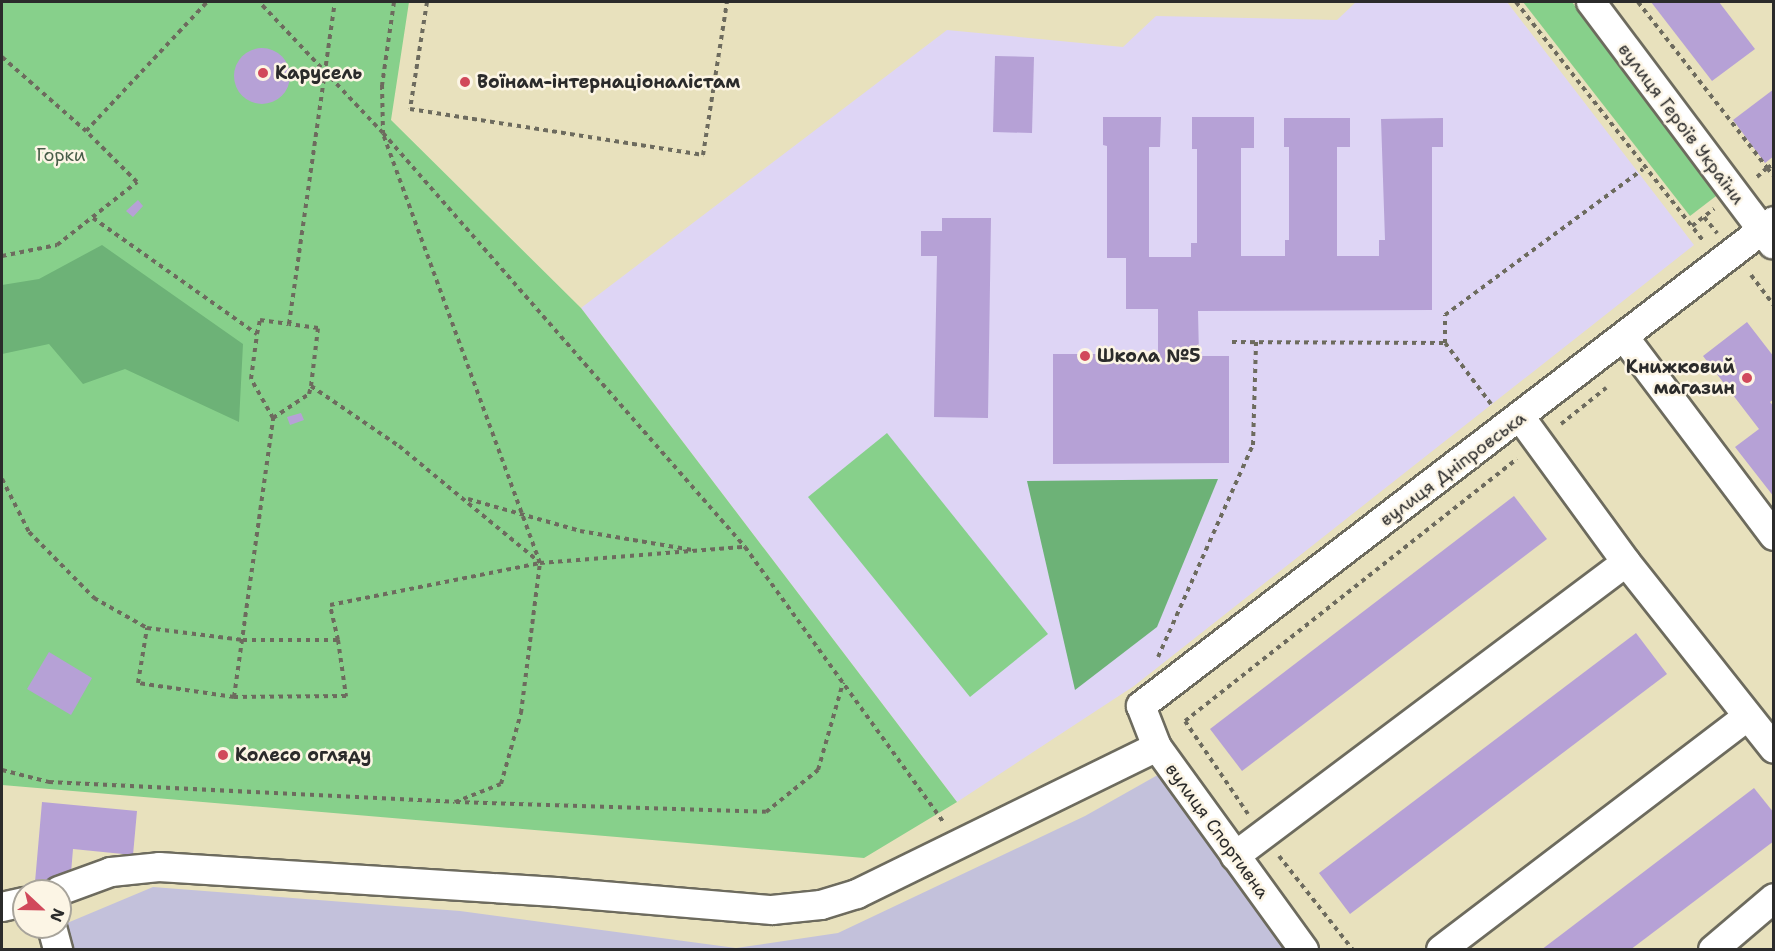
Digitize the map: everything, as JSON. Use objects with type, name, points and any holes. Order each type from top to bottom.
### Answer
[{"type":"street","name":"вулиця Героїв України","points":[[1590,2],[1770,232]]},
{"type":"street","name":"вулиця Дніпровська","points":[[1141,706],[1508,414],[1624,337],[1770,232]]},
{"type":"street","points":[[1624,337],[1773,536]]},
{"type":"street","points":[[1508,414],[1538,442],[1626,562],[1773,749]]},
{"type":"street","points":[[1235,856],[1626,562]]},
{"type":"street","name":"вулиця Спортивна","points":[[1141,706],[1156,747],[1304,950]]},
{"type":"street","points":[[1441,950],[1747,717]]},
{"type":"street","points":[[72,886],[111,872],[159,867],[556,892],[772,910],[821,904],[857,894],[1156,747]]},
{"type":"street","points":[[1713,950],[1773,898]]},
{"type":"path","points":[[86,130],[207,2]]},
{"type":"path","points":[[259,2],[383,133],[745,547],[959,844]]},
{"type":"path","points":[[289,324],[335,2]]},
{"type":"path","points":[[394,2],[382,85],[383,133],[540,563],[521,713],[501,784],[455,802]]},
{"type":"path","points":[[427,2],[410,109],[703,155],[727,2]]},
{"type":"path","points":[[1516,2],[1643,169],[1706,244]]},
{"type":"path","points":[[1638,2],[1773,176]]},
{"type":"path","points":[[2,57],[86,130],[137,182],[57,245],[2,256]]},
{"type":"path","points":[[1748,184],[1773,164]]},
{"type":"path","points":[[1508,414],[1445,343],[1445,315],[1643,169]]},
{"type":"path","points":[[1692,226],[1722,203]]},
{"type":"path","points":[[93,218],[257,334]]},
{"type":"path","points":[[1741,281],[1758,268]]},
{"type":"path","points":[[1750,274],[1773,305]]},
{"type":"path","points":[[234,698],[273,418],[251,379],[260,320],[318,328],[309,394],[273,418]]},
{"type":"path","points":[[1232,342],[1445,343]]},
{"type":"path","points":[[1154,666],[1253,445],[1256,342]]},
{"type":"path","points":[[1353,950],[1263,836],[1185,721],[1641,360]]},
{"type":"path","points":[[311,386],[399,446],[540,563]]},
{"type":"path","points":[[2,479],[29,532],[94,598],[147,628],[243,640],[338,640]]},
{"type":"path","points":[[464,498],[580,531],[698,551]]},
{"type":"path","points":[[147,628],[138,683],[234,698],[346,696],[338,640],[330,605],[540,563],[745,547]]},
{"type":"path","points":[[2,770],[49,782],[455,802],[766,812],[818,770],[843,682]]},
{"type":"shaded area","name":"Школа №5","points":[[1356,2],[1507,2],[1694,245],[1134,686],[957,802],[581,308],[947,30],[1123,47],[1156,16],[1337,20]]},
{"type":"shaded area","points":[[1163,772],[1293,949],[51,950],[55,939],[72,939],[72,921],[153,887],[460,911],[736,948],[838,933],[1085,816]]},
{"type":"green space","name":"Горки","points":[[2,2],[409,2],[391,120],[581,308],[957,802],[864,858],[2,785]]},
{"type":"green space","points":[[1523,2],[1572,2],[1720,193],[1690,216]]},
{"type":"green space","points":[[102,245],[243,344],[239,422],[125,369],[83,384],[49,344],[2,354],[2,285],[39,279]]},
{"type":"green space","points":[[887,433],[1048,634],[970,697],[808,497]]},
{"type":"green space","points":[[1218,479],[1157,627],[1075,690],[1027,481]]},
{"type":"building","points":[[1651,2],[1719,2],[1755,49],[1712,81]]},
{"type":"building","name":"Карусель","points":[[257,48],[267,48],[282,56],[288,65],[290,76],[288,87],[282,96],[267,104],[257,104],[246,99],[239,92],[234,81],[234,71],[239,60],[246,53]]},
{"type":"building","points":[[995,56],[1034,57],[1032,133],[993,132]]},
{"type":"building","points":[[1774,89],[1774,156],[1765,163],[1733,120]]},
{"type":"building","points":[[1103,117],[1161,117],[1160,147],[1149,147],[1149,257],[1191,257],[1191,243],[1197,243],[1197,149],[1192,149],[1192,117],[1254,117],[1254,148],[1241,148],[1241,256],[1285,256],[1285,240],[1289,240],[1289,147],[1284,147],[1284,118],[1350,118],[1350,147],[1337,147],[1337,256],[1379,256],[1379,240],[1385,240],[1381,119],[1443,118],[1443,147],[1432,147],[1432,310],[1198,311],[1199,356],[1229,356],[1229,463],[1053,464],[1053,354],[1158,354],[1158,309],[1126,309],[1126,258],[1107,258],[1107,146],[1103,145]]},
{"type":"building","points":[[138,200],[143,206],[133,217],[126,211]]},
{"type":"building","points":[[942,218],[991,218],[988,418],[934,417],[937,256],[921,256],[921,231],[942,231]]},
{"type":"building","name":"Книжковий магазин","points":[[1747,322],[1774,357],[1774,399],[1770,402],[1774,407],[1774,497],[1735,447],[1759,429],[1703,356]]},
{"type":"building","points":[[301,413],[304,420],[290,425],[287,417]]},
{"type":"building","points":[[1514,496],[1547,539],[1242,771],[1210,729]]},
{"type":"building","points":[[1636,633],[1667,674],[1350,914],[1319,873]]},
{"type":"building","points":[[49,652],[92,678],[71,715],[27,689]]},
{"type":"building","points":[[1754,788],[1774,813],[1774,841],[1630,950],[1541,950]]},
{"type":"building","points":[[42,802],[137,811],[133,855],[73,849],[70,879],[35,879]]},
{"type":"place","name":"Карусель","points":[[263,73]]},
{"type":"place","name":"Воїнам-інтернаціоналістам","points":[[465,82]]},
{"type":"place","name":"Школа №5","points":[[1085,356]]},
{"type":"place","name":"Книжковий магазин","points":[[1747,378]]},
{"type":"place","name":"Колесо огляду","points":[[223,755]]}]
